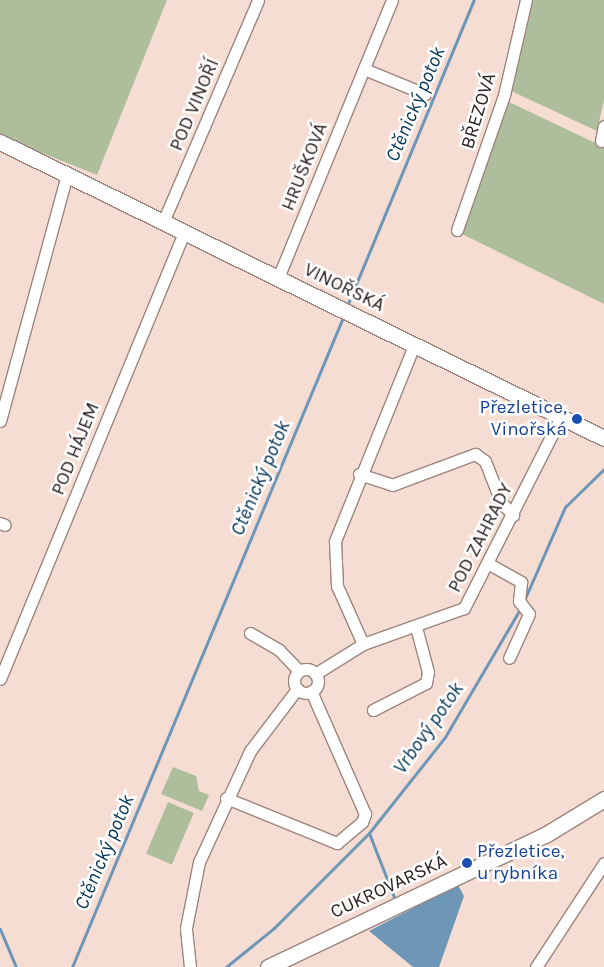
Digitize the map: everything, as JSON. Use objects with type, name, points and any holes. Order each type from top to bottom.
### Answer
[{"type":"street","name":"POD VINOŘÍ","points":[[163,222],[258,0]]},
{"type":"street","name":"HRUŠKOVÁ","points":[[278,278],[392,0]]},
{"type":"street","name":"BŘEZOVÁ","points":[[457,230],[504,94],[526,0]]},
{"type":"street","points":[[364,69],[425,94]]},
{"type":"street","points":[[601,141],[604,126]]},
{"type":"street","name":"VINOŘSKÁ","points":[[0,142],[604,438]]},
{"type":"street","points":[[0,422],[67,174]]},
{"type":"street","name":"POD HÁJEM","points":[[0,679],[184,232]]},
{"type":"street","points":[[362,644],[333,565],[335,541],[359,474],[414,345]]},
{"type":"street","name":"POD ZAHRADY","points":[[315,674],[362,644],[464,608],[489,564],[561,417]]},
{"type":"street","points":[[359,474],[392,485],[475,454],[485,461],[501,502],[513,515]]},
{"type":"street","points":[[489,564],[520,582],[523,606],[529,614],[509,658]]},
{"type":"street","points":[[373,710],[426,683],[428,672],[416,626]]},
{"type":"street","points":[[250,632],[279,650],[299,671],[315,674],[318,684],[311,692]]},
{"type":"street","points":[[297,689],[294,680],[299,671]]},
{"type":"street","points":[[297,689],[311,692]]},
{"type":"street","points":[[190,967],[186,928],[192,887],[226,798],[265,728],[297,689]]},
{"type":"street","points":[[226,798],[337,843],[347,839],[364,820],[360,805],[311,692]]},
{"type":"street","name":"CUKROVARSKÁ","points":[[268,967],[545,835],[604,799]]},
{"type":"street","points":[[536,967],[604,863]]},
{"type":"green space","points":[[0,0],[167,0],[97,175],[0,136]]},
{"type":"green space","points":[[530,0],[604,0],[604,100],[597,131],[509,90]]},
{"type":"green space","points":[[503,99],[604,147],[604,304],[460,233]]},
{"type":"green space","points":[[173,767],[196,776],[199,791],[209,795],[202,811],[161,794]]},
{"type":"green space","points":[[168,802],[194,813],[172,864],[146,854]]},
{"type":"water","points":[[458,885],[464,896],[439,967],[413,967],[369,931]]},
{"type":"waterway","name":"Ctěnický potok","points":[[347,306],[474,0]]},
{"type":"waterway","name":"Ctěnický potok","points":[[72,967],[344,315]]},
{"type":"waterway","name":"Vrbový potok","points":[[523,603],[565,507],[604,469]]},
{"type":"waterway","name":"Vrbový potok","points":[[226,967],[274,928],[369,833],[445,737],[520,609]]},
{"type":"waterway","points":[[369,833],[394,897]]},
{"type":"waterway","points":[[0,929],[16,967]]},
{"type":"place","name":"Přezletice, Vinořská","points":[[577,419]]},
{"type":"place","name":"Přezletice, u rybníka","points":[[467,863]]}]
